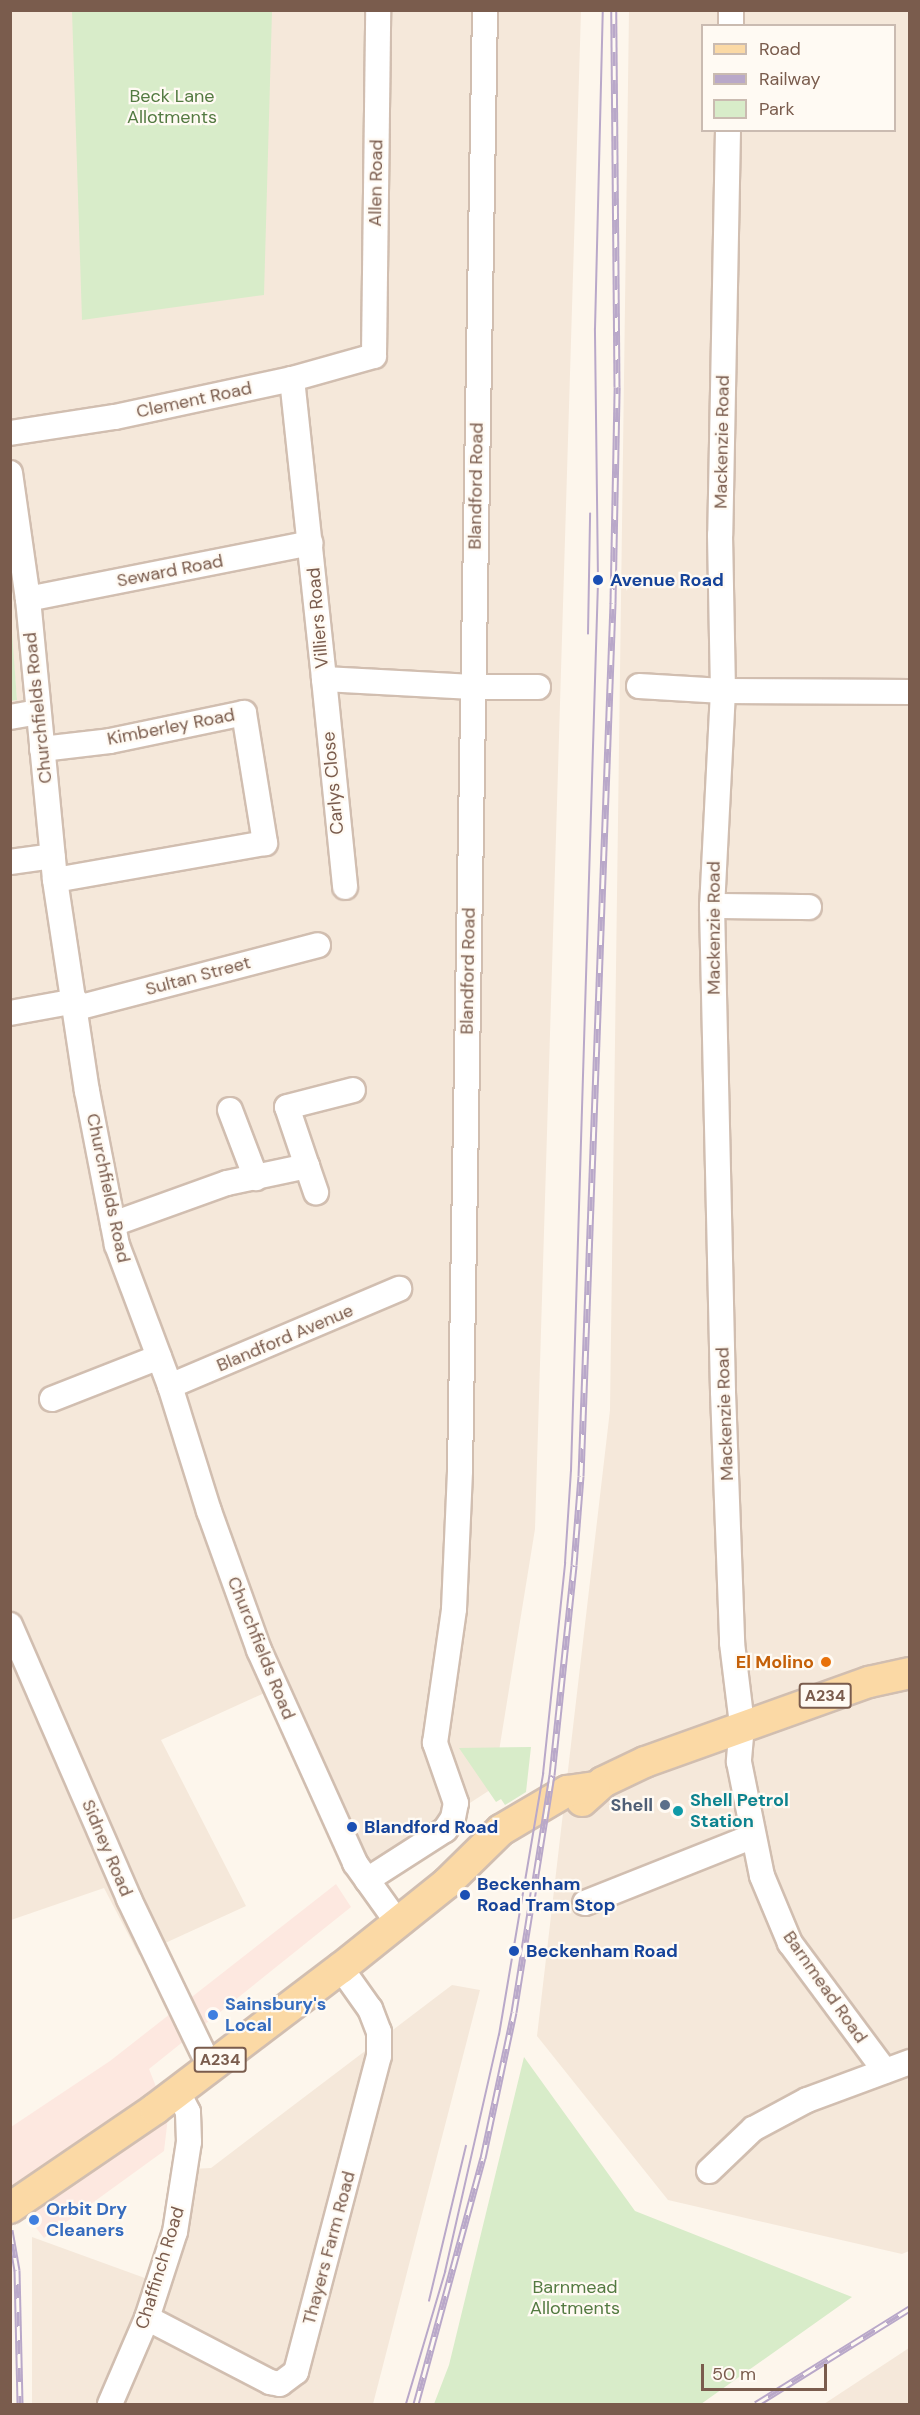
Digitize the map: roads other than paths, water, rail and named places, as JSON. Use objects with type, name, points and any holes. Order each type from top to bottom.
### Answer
[{"type":"main road","name":"A234","points":[[10,2208],[178,2092],[341,1968],[447,1883],[501,1830],[567,1791],[595,1787],[645,1762],[742,1725],[869,1682],[909,1673]]},
{"type":"street","name":"Allen Road","points":[[374,357],[378,10]]},
{"type":"street","name":"Blandford Road","points":[[367,1880],[445,1830],[456,1810],[456,1795],[439,1762],[435,1743],[457,1572],[485,10]]},
{"type":"street","name":"Mackenzie Road","points":[[729,132],[720,535],[723,691],[712,906],[723,1392],[732,1643],[742,1725]]},
{"type":"street","name":"Clement Road","points":[[10,433],[115,417],[292,379],[374,357]]},
{"type":"street","name":"Villiers Road","points":[[292,379],[324,679],[473,687],[538,687]]},
{"type":"street","name":"Churchfields Road","points":[[10,473],[28,599],[55,880],[77,1004],[87,1091],[113,1224],[125,1270],[170,1386],[213,1522],[259,1650],[346,1844],[367,1880],[398,1923]]},
{"type":"street","name":"Seward Road","points":[[28,599],[311,543]]},
{"type":"street","name":"Carlys Close","points":[[324,679],[345,887]]},
{"type":"street","points":[[639,686],[723,691],[909,692]]},
{"type":"street","points":[[10,717],[38,712]]},
{"type":"street","name":"Kimberley Road","points":[[42,749],[110,741],[244,713],[265,843],[55,880]]},
{"type":"street","points":[[10,862],[54,856]]},
{"type":"street","points":[[712,906],[809,907]]},
{"type":"street","name":"Sultan Street","points":[[10,1013],[77,1004],[318,945]]},
{"type":"street","points":[[316,1192],[287,1107],[353,1090]]},
{"type":"street","points":[[230,1110],[256,1178]]},
{"type":"street","points":[[113,1224],[227,1183],[307,1166]]},
{"type":"street","name":"Blandford Avenue","points":[[170,1386],[399,1289]]},
{"type":"street","points":[[52,1399],[159,1357]]},
{"type":"street","name":"Sidney Road","points":[[10,1625],[129,1899],[210,2067]]},
{"type":"street","name":"Barnmead Road","points":[[742,1725],[739,1762],[762,1876],[790,1943],[885,2071]]},
{"type":"street","points":[[585,1903],[753,1836]]},
{"type":"street","name":"Thayers Farm Road","points":[[147,2318],[270,2382],[280,2384],[296,2372],[379,2056],[379,2032],[370,2009],[341,1968]]},
{"type":"street","points":[[709,2171],[753,2130],[807,2100],[909,2062]]},
{"type":"street","name":"Chaffinch Road","points":[[110,2404],[147,2318],[175,2232],[185,2181],[189,2121],[178,2092]]},
{"type":"tram line","points":[[406,2404],[445,2272],[499,2035],[543,1774],[565,1563],[571,1471],[598,580],[595,329],[603,10]]},
{"type":"tram line","points":[[588,634],[590,514]]},
{"type":"tram line","points":[[429,2301],[466,2146]]},
{"type":"railway","points":[[416,2404],[483,2158],[514,2012],[552,1775],[574,1565],[581,1476],[613,603],[617,387],[614,10]]},
{"type":"railway","points":[[10,2230],[17,2270],[20,2404]]},
{"type":"railway","points":[[756,2404],[910,2308]]},
{"type":"place","name":"Avenue Road","points":[[598,580]]},
{"type":"place","name":"El Molino","points":[[826,1662]]},
{"type":"place","name":"Shell","points":[[665,1805]]},
{"type":"place","name":"Shell Petrol Station","points":[[678,1811]]},
{"type":"place","name":"Blandford Road","points":[[352,1827]]},
{"type":"place","name":"Beckenham Road Tram Stop","points":[[465,1895]]},
{"type":"place","name":"Beckenham Road","points":[[514,1951]]},
{"type":"place","name":"Sainsbury's Local","points":[[213,2015]]},
{"type":"place","name":"Orbit Dry Cleaners","points":[[34,2220]]},
{"type":"park label","name":"Beck Lane Allotments","points":[[172,107]]},
{"type":"park label","name":"Barnmead Allotments","points":[[575,2298]]}]
